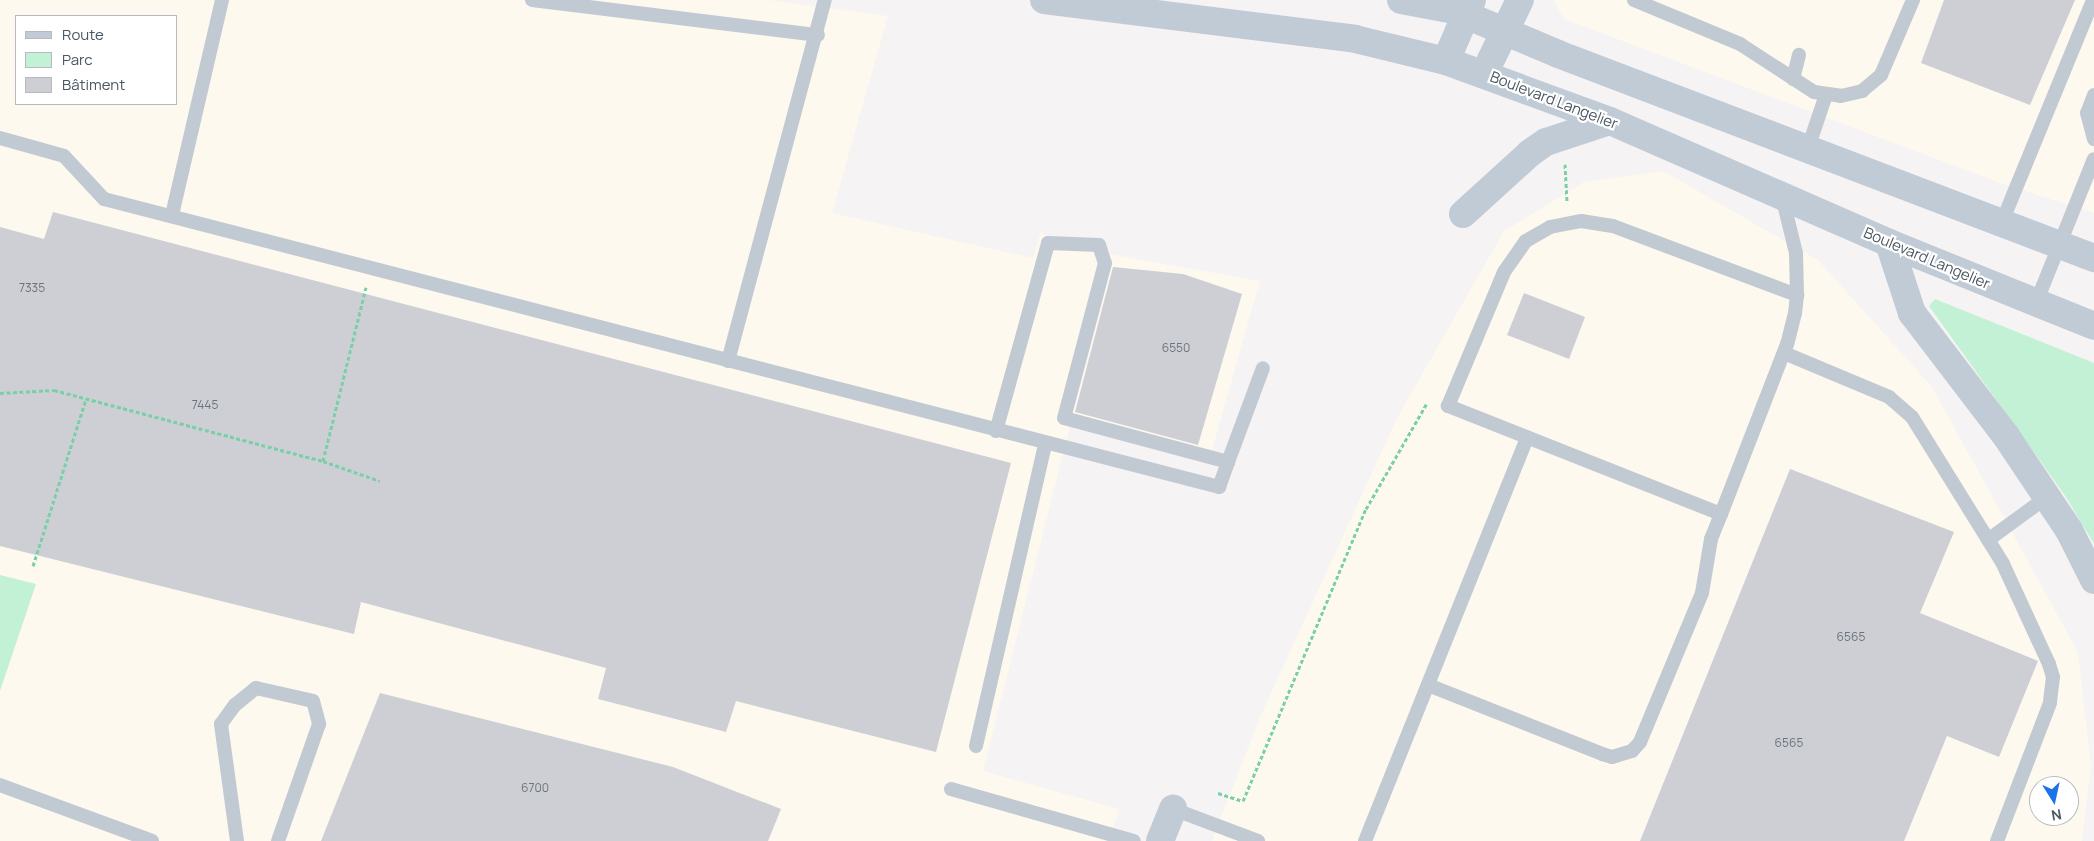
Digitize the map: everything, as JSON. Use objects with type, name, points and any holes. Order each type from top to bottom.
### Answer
[{"type":"main road","name":"Boulevard Langelier","points":[[1044,0],[1355,39],[1446,61],[1610,120],[1889,244],[2094,326]]},
{"type":"main road","points":[[1401,0],[1469,7],[1505,30],[1807,150],[2094,258]]},
{"type":"main road","points":[[1484,74],[1520,0]]},
{"type":"main road","points":[[1446,61],[1469,7]]},
{"type":"main road","points":[[1463,214],[1530,153],[1546,142],[1610,120]]},
{"type":"main road","points":[[1889,244],[1912,313],[1975,392],[2047,497],[2069,530],[2094,580]]},
{"type":"main road","points":[[1160,841],[1173,809]]},
{"type":"lane","points":[[172,215],[222,0]]},
{"type":"lane","points":[[532,0],[818,35]]},
{"type":"lane","points":[[728,361],[818,35],[825,0]]},
{"type":"lane","points":[[1634,0],[1740,44],[1793,79],[1826,95],[1852,95],[1881,75],[1913,0]]},
{"type":"lane","points":[[2002,222],[2093,0]]},
{"type":"lane","points":[[1793,79],[1799,55]]},
{"type":"lane","points":[[1807,150],[1826,95]]},
{"type":"lane","points":[[2094,95],[2087,113],[2094,139]]},
{"type":"lane","points":[[0,138],[64,156],[104,199],[172,215],[1045,444],[1219,487],[1263,368]]},
{"type":"lane","points":[[2036,303],[2094,159]]},
{"type":"lane","points":[[1428,685],[1612,757],[1632,751],[1640,742],[1702,593],[1711,539],[1784,353],[1797,296],[1796,253],[1782,195]]},
{"type":"lane","points":[[1721,514],[1448,406],[1504,272],[1526,240],[1536,233],[1566,222],[1599,222],[1797,296]]},
{"type":"lane","points":[[996,431],[1048,243],[1083,242],[1099,245],[1105,263],[1064,418],[1228,462]]},
{"type":"lane","points":[[1784,353],[1901,405],[1942,462],[2002,564],[2053,677],[2050,703],[1997,841]]},
{"type":"lane","points":[[1365,841],[1527,437]]},
{"type":"lane","points":[[976,746],[1045,444]]},
{"type":"lane","points":[[1988,540],[2047,497]]},
{"type":"lane","points":[[237,841],[221,724],[235,705],[256,688],[313,701],[319,724],[278,841]]},
{"type":"lane","points":[[0,785],[152,841]]},
{"type":"lane","points":[[951,789],[1134,841]]},
{"type":"lane","points":[[1173,809],[1258,841]]},
{"type":"path","points":[[1565,160],[1567,208]]},
{"type":"path","points":[[323,461],[370,267]]},
{"type":"path","points":[[0,393],[54,390],[323,461],[380,481]]},
{"type":"path","points":[[33,566],[86,398]]},
{"type":"path","points":[[1218,793],[1242,802],[1366,509],[1429,400]]},
{"type":"shaded area","points":[[0,0],[769,0],[888,16],[832,213],[1033,258],[1041,230],[1048,243],[1260,281],[1209,461],[1070,426],[983,771],[1120,809],[1108,841],[0,841]]},
{"type":"shaded area","points":[[1553,0],[2094,0],[2094,213],[2000,183],[1564,19]]},
{"type":"shaded area","points":[[1663,171],[1818,260],[1932,387],[2078,652],[2091,766],[2082,841],[1212,841],[1260,717],[1397,418],[1504,231],[1584,182]]},
{"type":"green space","points":[[1935,299],[2094,363],[2094,544],[2066,497],[1929,306]]},
{"type":"green space","points":[[0,575],[36,584],[0,691]]},
{"type":"building","points":[[1944,0],[2075,0],[2030,105],[1921,63]]},
{"type":"building","points":[[53,212],[1011,463],[936,752],[736,701],[726,732],[598,699],[606,668],[361,602],[354,634],[0,546],[0,227],[44,239]]},
{"type":"building","points":[[1113,267],[1183,274],[1242,294],[1198,445],[1075,412]]},
{"type":"building","points":[[1524,293],[1585,317],[1569,359],[1507,335]]},
{"type":"building","points":[[1790,469],[1954,532],[1920,613],[2038,661],[1999,757],[1947,736],[1904,841],[1640,841]]},
{"type":"building","points":[[380,693],[673,767],[781,809],[768,841],[321,841]]}]
